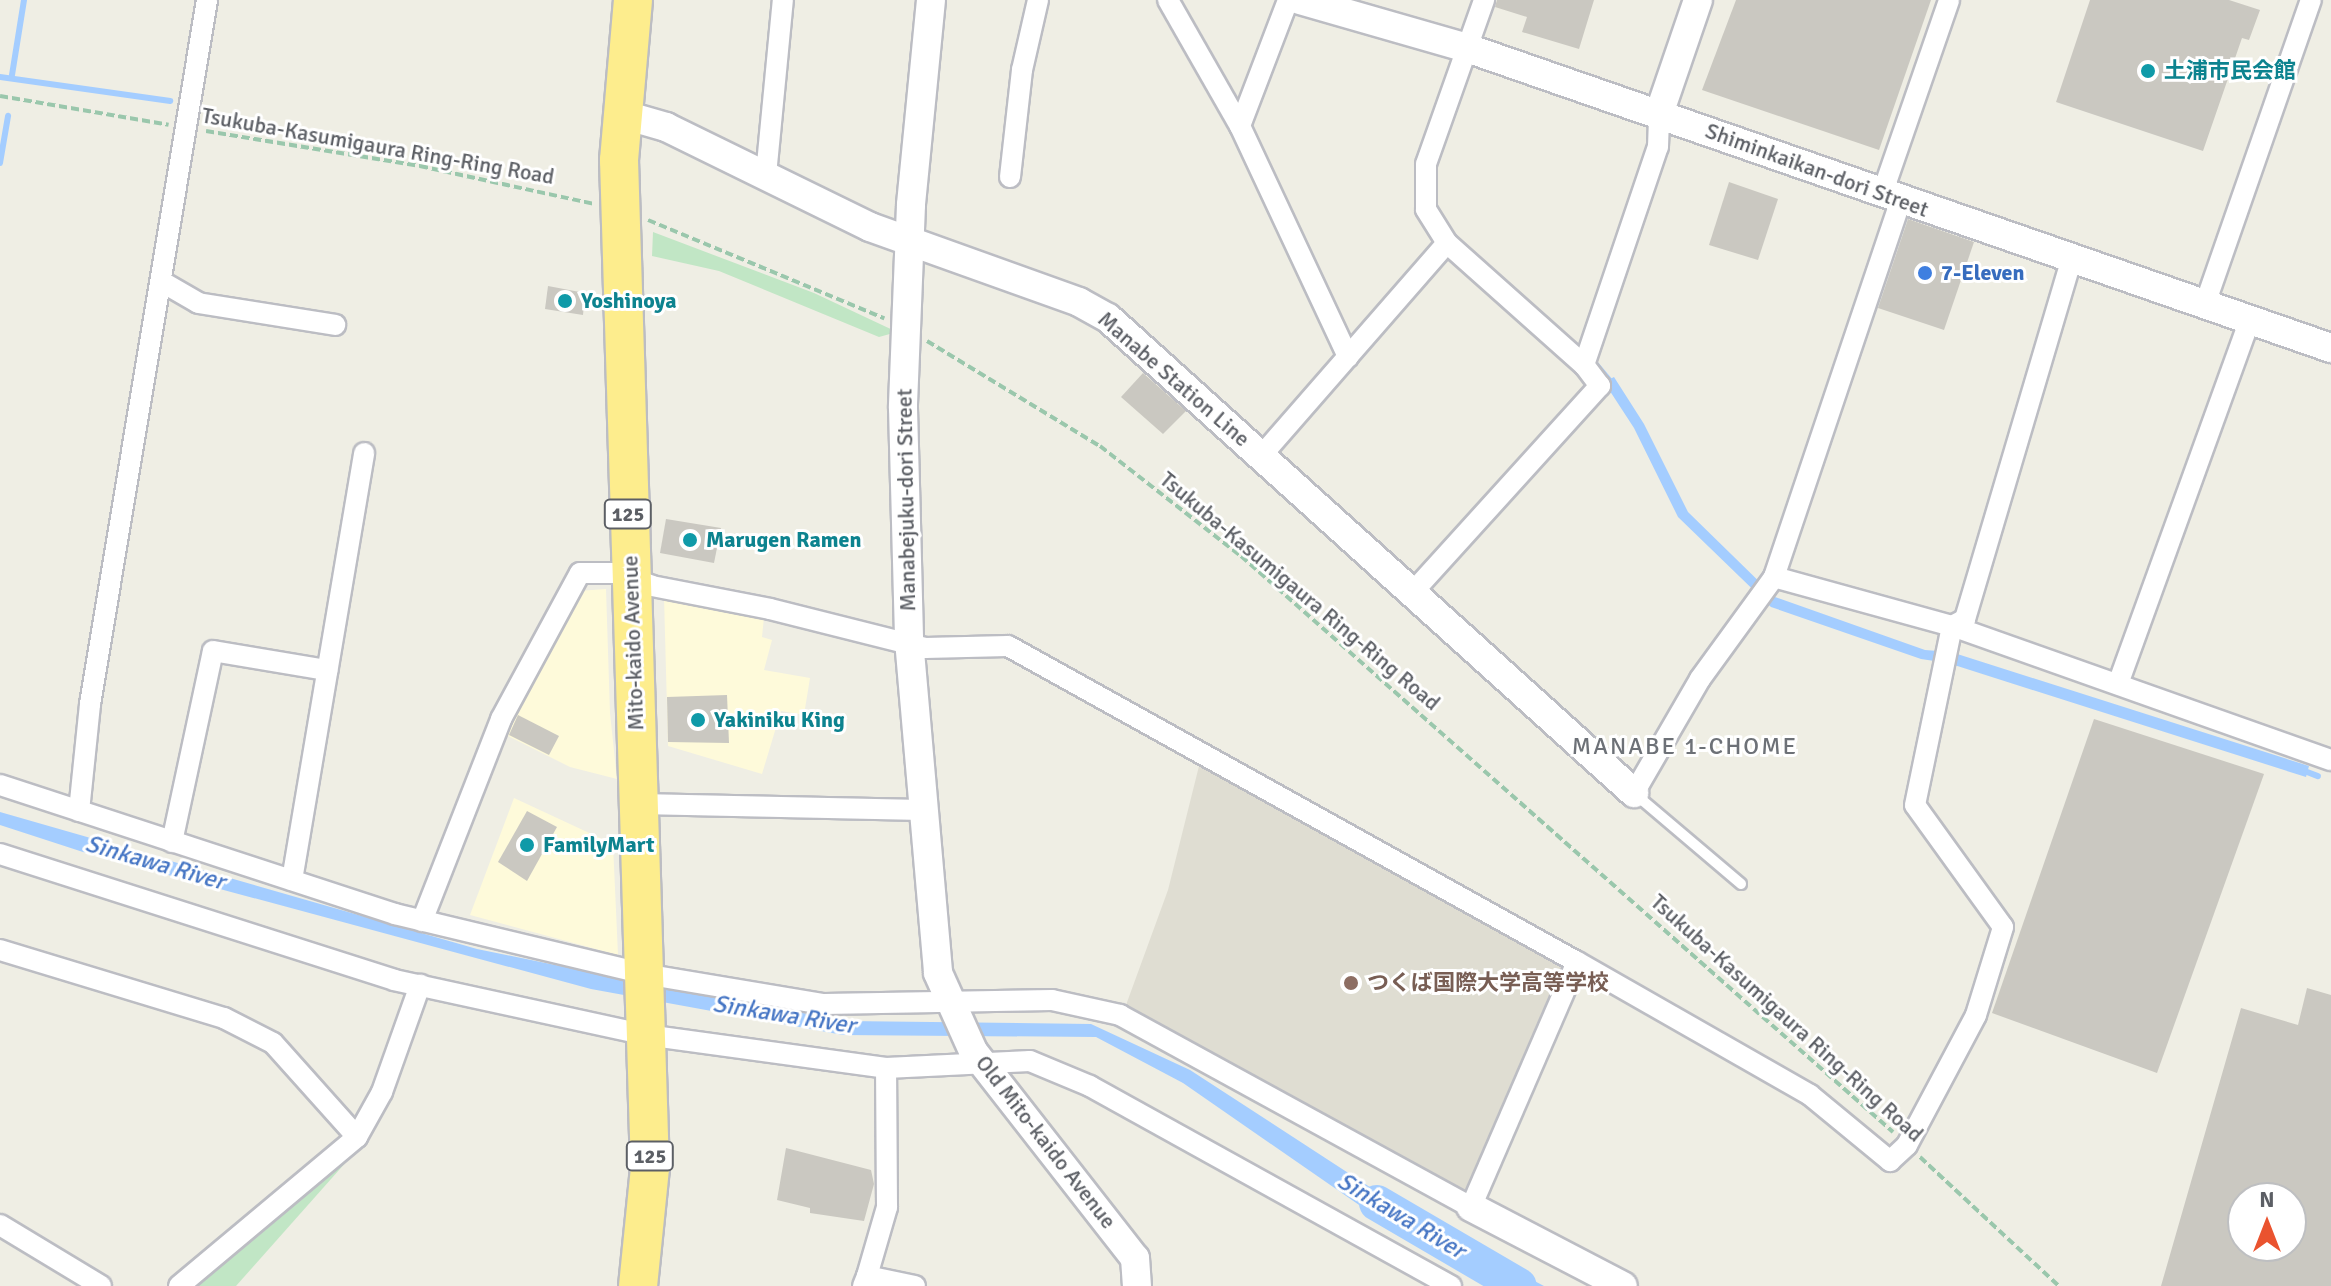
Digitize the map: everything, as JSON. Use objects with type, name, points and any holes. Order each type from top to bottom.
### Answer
[{"type":"highway","name":"Mito-kaido Avenue","points":[[633,0],[621,114],[620,210],[650,1168],[638,1286]]},
{"type":"street","points":[[79,811],[90,704],[164,283],[207,0]]},
{"type":"street","points":[[766,175],[783,0]]},
{"type":"street","name":"Manabejuku-dori Street","points":[[931,0],[908,241],[905,329],[909,640],[933,937],[950,1008]]},
{"type":"street","points":[[1010,177],[1022,70],[1038,0]]},
{"type":"street","points":[[1168,0],[1240,126],[1348,357]]},
{"type":"street","points":[[1240,126],[1288,0]]},
{"type":"street","name":"Shiminkaikan-dori Street","points":[[1300,0],[1467,48],[2071,262],[2331,348]]},
{"type":"street","points":[[1412,593],[1600,386],[1584,365],[1447,243],[1426,209],[1426,164],[1484,0]]},
{"type":"street","points":[[1584,365],[1658,147],[1659,114],[1698,0]]},
{"type":"street","points":[[1634,793],[1700,679],[1774,577],[1892,197],[1949,0]]},
{"type":"street","points":[[2205,304],[2311,0]]},
{"type":"street","name":"Manabe Station Line","points":[[621,114],[666,127],[908,241],[1079,302],[1108,318],[1634,793]]},
{"type":"street","points":[[1262,455],[1447,243]]},
{"type":"street","points":[[1952,626],[1965,619],[2071,262]]},
{"type":"street","points":[[164,283],[198,303],[335,325]]},
{"type":"street","points":[[2118,684],[2250,320]]},
{"type":"street","points":[[292,880],[364,453]]},
{"type":"street","points":[[422,921],[501,719],[580,573],[617,573],[909,640],[925,648],[1008,646],[1810,1095],[1890,1161],[1907,1145],[1976,1015],[2003,927],[1915,805],[1952,626]]},
{"type":"street","points":[[1774,577],[1952,626],[2331,760]]},
{"type":"street","points":[[172,842],[213,651],[327,670]]},
{"type":"street","points":[[0,785],[422,921],[644,976],[824,1004],[950,1008],[1052,1000],[1120,1015],[1471,1207],[1623,1286]]},
{"type":"street","points":[[638,804],[924,810]]},
{"type":"street","points":[[0,854],[420,985],[646,1030],[886,1068],[977,1056],[1030,1061],[1090,1086],[1451,1286]]},
{"type":"street","points":[[0,950],[236,1024],[273,1043],[357,1137]]},
{"type":"street","points":[[1471,1207],[1577,962]]},
{"type":"street","points":[[179,1286],[357,1137],[382,1092],[420,985]]},
{"type":"street","name":"Old Mito-kaido Avenue","points":[[950,1008],[977,1056],[1135,1258],[1137,1286]]},
{"type":"street","points":[[886,1068],[887,1207],[865,1281],[915,1286]]},
{"type":"street","points":[[0,1225],[101,1286]]},
{"type":"lane","points":[[1634,793],[1741,884]]},
{"type":"path","name":"Tsukuba-Kasumigaura Ring-Ring Road","points":[[0,96],[420,166],[620,210],[709,241],[905,329],[1100,446],[1241,556],[1907,1145],[2059,1286]]},
{"type":"shaded area","points":[[606,589],[610,713],[617,779],[570,767],[504,734],[578,591]]},
{"type":"shaded area","points":[[664,597],[764,617],[762,637],[772,640],[764,670],[810,678],[804,715],[781,711],[762,774],[668,746]]},
{"type":"shaded area","name":"つくば国際大学高等学校","points":[[1202,754],[1577,962],[1473,1203],[1126,1005],[1168,890]]},
{"type":"shaded area","points":[[514,798],[613,844],[618,955],[470,915]]},
{"type":"green space","points":[[653,232],[814,293],[897,332],[879,337],[719,271],[652,256]]},
{"type":"green space","points":[[363,1143],[236,1286],[191,1286]]},
{"type":"water","points":[[1614,377],[1644,424],[1688,512],[1775,597],[1925,650],[1951,652],[2309,766],[2306,777],[1948,663],[1921,659],[1771,607],[1678,517],[1634,428],[1604,382]]},
{"type":"water","points":[[0,812],[477,949],[594,973],[845,1021],[1091,1024],[1190,1070],[1422,1221],[1414,1243],[1183,1083],[1096,1037],[843,1035],[591,989],[83,852],[0,825]]},
{"type":"water","points":[[1427,1225],[1544,1286],[1491,1286],[1419,1246]]},
{"type":"building","points":[[1497,0],[1594,0],[1579,49],[1522,32],[1527,17],[1495,7]]},
{"type":"building","points":[[1736,0],[1931,0],[1879,150],[1702,90]]},
{"type":"building","name":"土浦市民会館","points":[[2090,0],[2229,0],[2260,10],[2249,40],[2242,38],[2203,151],[2056,102]]},
{"type":"building","points":[[1729,182],[1778,199],[1758,260],[1709,245]]},
{"type":"building","name":"7-Eleven","points":[[1908,219],[1974,242],[1944,330],[1878,308]]},
{"type":"building","name":"Yoshinoya","points":[[548,286],[585,293],[583,315],[545,309]]},
{"type":"building","points":[[1143,373],[1186,411],[1163,434],[1121,397]]},
{"type":"building","name":"Marugen Ramen","points":[[666,519],[721,528],[714,563],[660,553]]},
{"type":"building","name":"Yakiniku King","points":[[727,695],[729,743],[668,742],[667,697]]},
{"type":"building","points":[[518,715],[559,736],[549,755],[509,735]]},
{"type":"building","points":[[2094,719],[2264,774],[2157,1073],[1992,1013]]},
{"type":"building","name":"FamilyMart","points":[[527,811],[557,827],[527,881],[498,862]]},
{"type":"building","points":[[2307,988],[2331,995],[2331,1286],[2161,1286],[2241,1008],[2298,1025]]},
{"type":"building","points":[[786,1148],[871,1170],[874,1184],[864,1221],[810,1213],[810,1208],[777,1200]]},
{"type":"waterway","points":[[12,75],[24,0]]},
{"type":"waterway","points":[[0,77],[170,101]]},
{"type":"waterway","points":[[0,163],[8,116]]},
{"type":"waterway","points":[[1593,361],[1614,386]]},
{"type":"waterway","points":[[2302,770],[2318,776]]},
{"type":"waterway","name":"Sinkawa River","points":[[1377,1203],[1519,1286]]},
{"type":"place","name":"土浦市民会館","points":[[2148,71]]},
{"type":"place","name":"7-Eleven","points":[[1925,273]]},
{"type":"place","name":"Yoshinoya","points":[[565,301]]},
{"type":"place","name":"Marugen Ramen","points":[[690,540]]},
{"type":"place","name":"Yakiniku King","points":[[698,720]]},
{"type":"place","name":"FamilyMart","points":[[527,845]]},
{"type":"place","name":"つくば国際大学高等学校","points":[[1351,983]]},
{"type":"district","name":"MANABE 1-CHOME","points":[[1685,747]]}]
